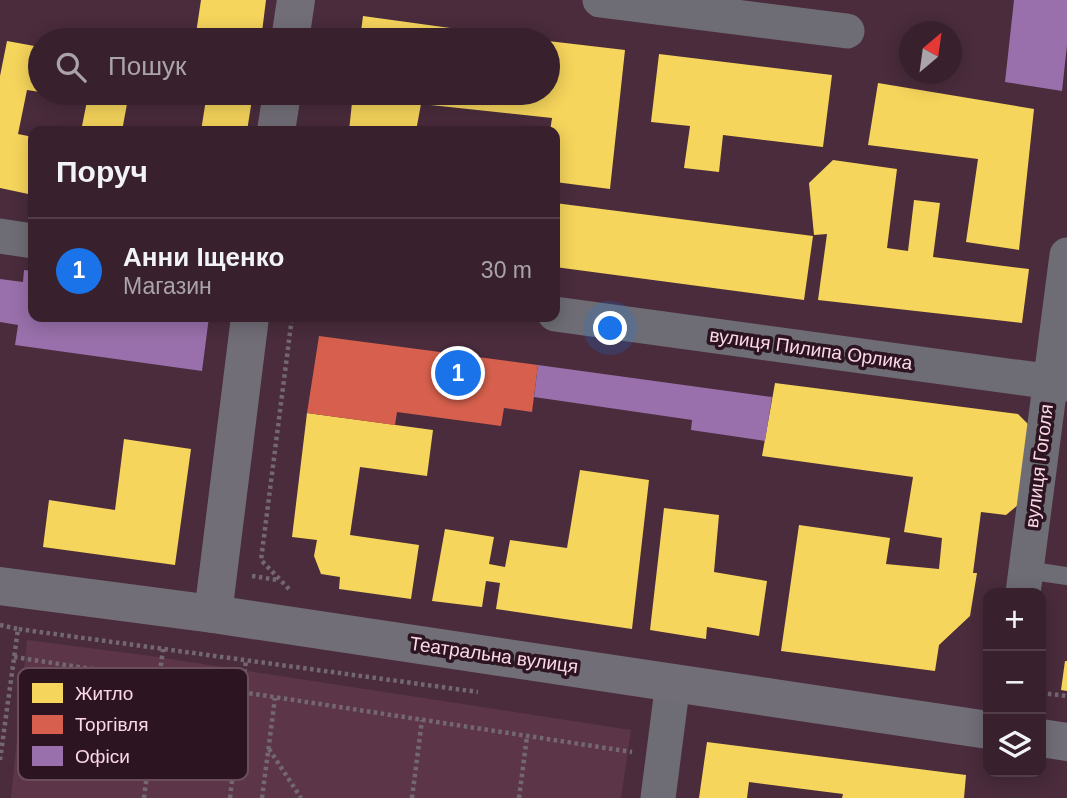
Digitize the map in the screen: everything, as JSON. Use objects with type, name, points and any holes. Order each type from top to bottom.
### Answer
[{"type":"street","points":[[292,28],[296,0]]},
{"type":"street","points":[[600,0],[847,32]]},
{"type":"street","points":[[277,126],[280,105]]},
{"type":"street","points":[[0,236],[28,240]]},
{"type":"street","name":"вулиця Гоголя","points":[[1024,581],[1058,383],[1067,255]]},
{"type":"street","name":"вулиця Пилипа Орлика","points":[[560,315],[1058,383]]},
{"type":"street","points":[[213,614],[249,322]]},
{"type":"street","name":"Театральна вулиця","points":[[0,586],[213,614],[983,729]]},
{"type":"street","points":[[658,798],[673,682]]},
{"type":"street","points":[[1046,739],[1067,742]]},
{"type":"lane","points":[[1024,581],[1067,576]]},
{"type":"path","points":[[291,322],[261,560],[297,597]]},
{"type":"path","points":[[0,625],[479,692]]},
{"type":"path","points":[[0,760],[18,629]]},
{"type":"path","points":[[160,668],[163,649]]},
{"type":"path","points":[[14,657],[86,668]]},
{"type":"path","points":[[245,668],[246,660]]},
{"type":"path","points":[[248,693],[637,753]]},
{"type":"path","points":[[1046,694],[1067,696]]},
{"type":"path","points":[[262,798],[275,698]]},
{"type":"path","points":[[412,798],[422,720]]},
{"type":"path","points":[[519,798],[527,736]]},
{"type":"path","points":[[268,749],[301,798]]},
{"type":"path","points":[[144,798],[146,780]]},
{"type":"path","points":[[230,798],[232,780]]},
{"type":"shaded area","points":[[27,640],[229,668],[24,668]]},
{"type":"shaded area","points":[[248,671],[631,730],[621,798],[11,798],[18,729],[18,780],[248,780]]},
{"type":"building: Житло","points":[[201,0],[266,0],[262,28],[197,28]]},
{"type":"building: Житло","points":[[363,16],[450,28],[362,28]]},
{"type":"building: Житло","points":[[7,41],[28,45],[28,90],[18,134],[28,136],[28,194],[0,188],[0,76]]},
{"type":"building: Житло","points":[[560,42],[625,50],[610,189],[560,183],[560,126],[551,126],[552,118],[430,105],[560,105]]},
{"type":"building: Житло","points":[[659,54],[832,75],[823,147],[723,135],[719,172],[684,168],[690,126],[651,122]]},
{"type":"building: Житло","points":[[878,83],[1034,109],[1019,250],[966,242],[978,159],[868,145]]},
{"type":"building: Житло","points":[[86,105],[127,105],[123,126],[82,126]]},
{"type":"building: Житло","points":[[205,105],[251,105],[248,126],[202,126]]},
{"type":"building: Житло","points":[[352,105],[421,105],[417,126],[350,126]]},
{"type":"building: Житло","points":[[833,160],[897,169],[887,248],[908,251],[914,200],[940,203],[933,257],[1029,269],[1022,323],[818,300],[827,234],[814,235],[809,183]]},
{"type":"building: Житло","points":[[560,204],[813,236],[804,300],[560,268]]},
{"type":"building: Житло","points":[[775,383],[1018,414],[1028,424],[1018,505],[1006,515],[981,512],[973,573],[977,573],[970,616],[939,645],[935,671],[781,651],[799,525],[890,538],[886,564],[939,569],[942,538],[904,532],[913,477],[762,456]]},
{"type":"building: Житло","points":[[307,413],[433,430],[427,476],[360,467],[350,535],[419,545],[411,599],[339,589],[340,577],[321,574],[314,556],[317,540],[292,537]]},
{"type":"building: Житло","points":[[124,439],[191,449],[175,565],[43,547],[49,500],[115,510]]},
{"type":"building: Житло","points":[[580,470],[649,480],[632,629],[496,609],[500,583],[486,581],[482,607],[432,601],[445,529],[494,537],[489,564],[505,567],[510,540],[567,548]]},
{"type":"building: Житло","points":[[664,508],[719,515],[714,572],[767,581],[759,636],[707,627],[706,639],[650,630]]},
{"type":"building: Житло","points":[[1067,661],[1067,691],[1061,690]]},
{"type":"building: Житло","points":[[707,742],[966,775],[964,798],[842,798],[843,794],[749,782],[747,798],[699,798]]},
{"type":"building: Торгівля","points":[[319,336],[538,365],[532,412],[504,408],[501,426],[397,412],[395,425],[307,413]]},
{"type":"building: Офіси","points":[[1014,0],[1067,0],[1067,45],[1062,91],[1005,82]]},
{"type":"building: Офіси","points":[[24,270],[28,270],[28,322],[208,322],[202,371],[15,345],[18,325],[0,322],[0,279],[23,282]]},
{"type":"building: Офіси","points":[[538,365],[772,397],[765,441],[691,430],[692,420],[534,397]]},
{"type":"place","name":"Анни Іщенко","points":[[458,373]]}]
